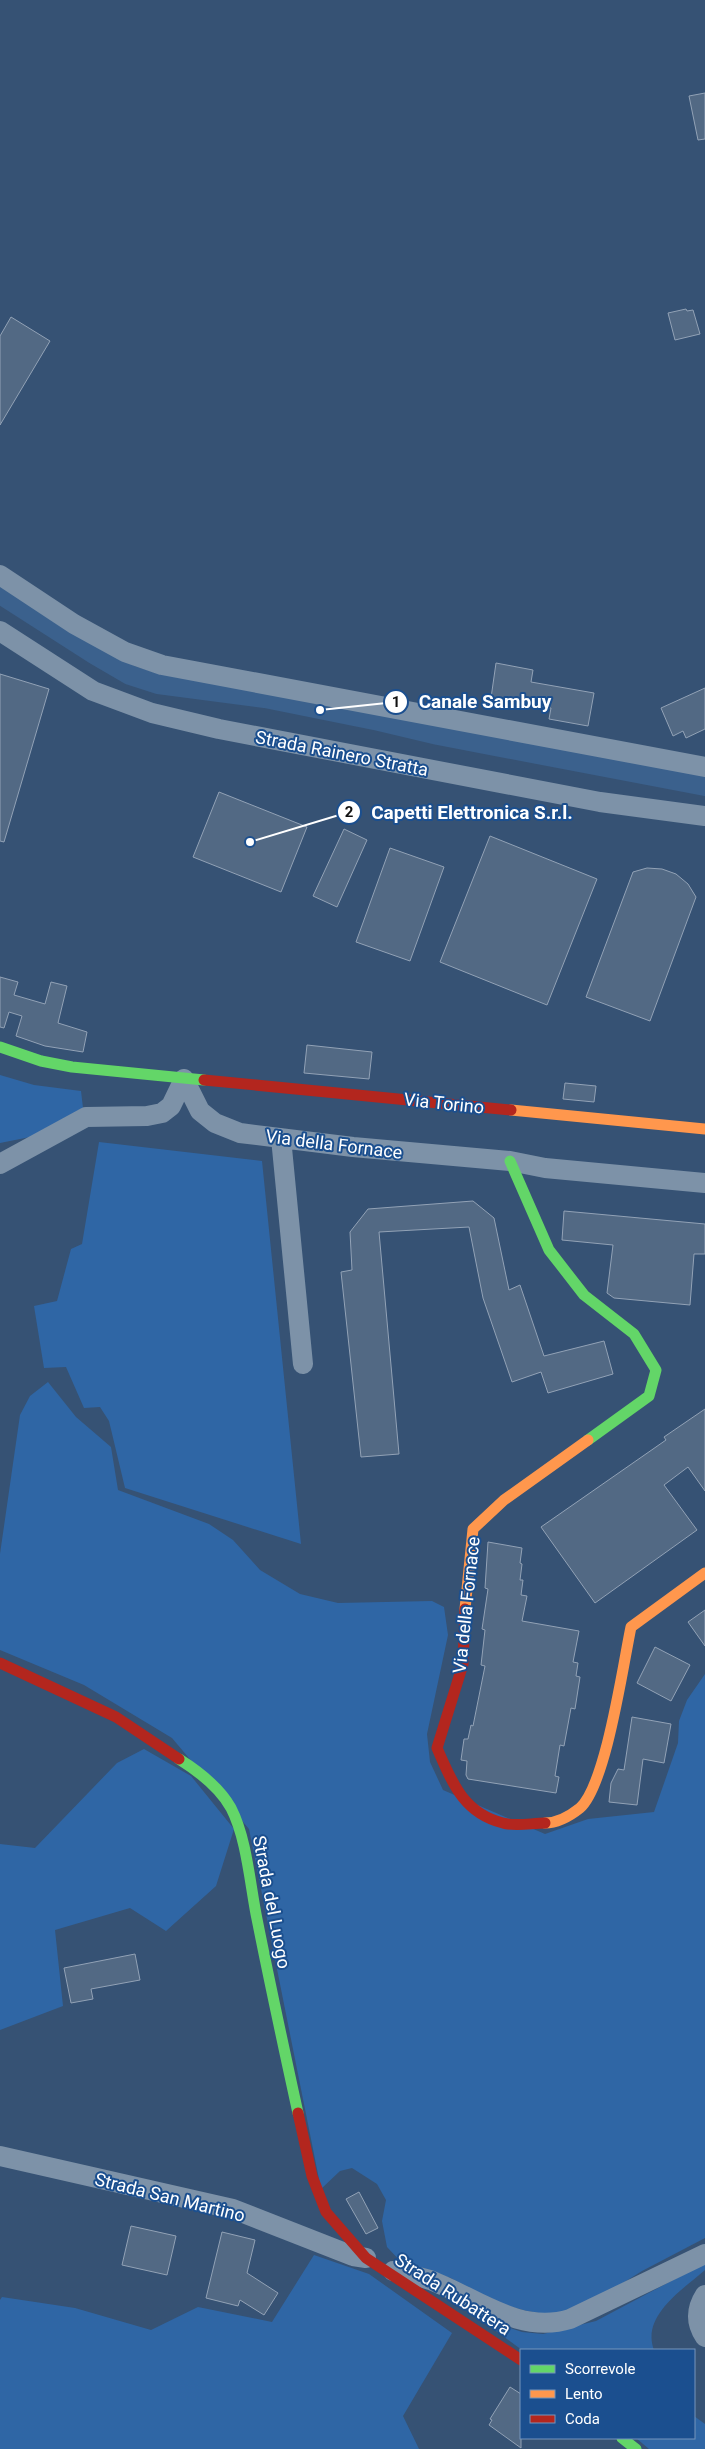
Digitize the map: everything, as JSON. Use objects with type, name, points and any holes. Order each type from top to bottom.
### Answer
[{"type":"street","points":[[0,575],[74,624],[124,652],[162,665],[705,767]]},
{"type":"street","name":"Strada Rainero Stratta","points":[[0,631],[93,691],[152,713],[219,729],[577,797],[705,816]]},
{"type":"street","name":"Via Torino","points":[[0,1048],[40,1061],[184,1079],[705,1129]]},
{"type":"street","points":[[0,1164],[86,1117],[147,1116],[162,1113],[171,1106],[184,1079]]},
{"type":"street","name":"Via della Fornace","points":[[184,1079],[200,1111],[215,1123],[240,1133],[353,1147],[510,1161],[545,1168],[705,1183]]},
{"type":"street","points":[[281,1138],[303,1364]]},
{"type":"street","name":"Via della Fornace","points":[[510,1161],[548,1250],[584,1295],[634,1334],[656,1370],[650,1396],[504,1500],[473,1529],[464,1618],[463,1664],[438,1748],[453,1785],[475,1812],[504,1824],[556,1823],[581,1807],[602,1768],[631,1627],[705,1573]]},
{"type":"street","name":"Strada del Luogo","points":[[0,1663],[116,1717],[196,1770],[220,1793],[231,1808],[240,1832],[269,1981],[312,2176],[326,2212],[366,2258]]},
{"type":"street","name":"Strada San Martino","points":[[0,2156],[233,2209],[353,2256],[366,2258]]},
{"type":"street","points":[[383,2270],[431,2281],[516,2319],[536,2324],[556,2324],[705,2254]]},
{"type":"street","name":"Strada Rubattera","points":[[366,2258],[520,2359]]},
{"type":"street","points":[[705,2295],[698,2305],[697,2318],[700,2329],[705,2337]]},
{"type":"street","points":[[623,2439],[636,2449]]},
{"type":"shaded area","points":[[0,1075],[34,1085],[81,1091],[83,1108],[30,1137],[0,1143]]},
{"type":"shaded area","points":[[99,1142],[262,1161],[301,1544],[125,1488],[109,1421],[100,1407],[84,1408],[66,1367],[44,1368],[34,1306],[57,1301],[71,1249],[82,1244]]},
{"type":"shaded area","points":[[48,1382],[76,1417],[111,1447],[118,1490],[209,1524],[233,1540],[260,1570],[300,1594],[338,1603],[432,1601],[444,1607],[448,1635],[427,1734],[430,1762],[443,1790],[545,1834],[588,1819],[654,1812],[678,1743],[679,1721],[687,1700],[705,1674],[705,2238],[642,2271],[586,2306],[557,2316],[527,2311],[486,2300],[451,2278],[403,2264],[387,2247],[382,2221],[386,2200],[377,2184],[352,2168],[340,2171],[321,2189],[249,1829],[172,1738],[84,1685],[0,1650],[0,1554],[20,1415],[30,1396]]},
{"type":"shaded area","points":[[144,1749],[191,1776],[234,1829],[216,1886],[166,1931],[130,1908],[55,1930],[63,2006],[0,2030],[0,1844],[35,1848],[117,1763]]},
{"type":"shaded area","points":[[314,2255],[369,2274],[452,2333],[403,2416],[419,2449],[0,2449],[0,2300],[2,2297],[75,2308],[151,2330],[198,2307],[272,2322]]},
{"type":"shaded area","points":[[705,2263],[705,2270],[675,2295],[658,2315],[653,2326],[654,2349],[521,2349],[492,2328],[501,2325],[522,2332],[543,2334],[596,2321]]},
{"type":"shaded area","points":[[695,2417],[705,2424],[705,2449],[649,2449],[637,2439],[695,2439]]},
{"type":"building","points":[[705,93],[705,139],[698,140],[689,96]]},
{"type":"building","points":[[686,309],[687,311],[693,310],[700,334],[675,340],[668,313]]},
{"type":"building","points":[[11,317],[50,341],[0,425],[0,336]]},
{"type":"building","points":[[496,663],[533,670],[531,682],[594,693],[588,726],[549,719],[551,708],[491,698]]},
{"type":"building","points":[[0,674],[49,689],[4,842],[0,841]]},
{"type":"building","points":[[705,688],[705,729],[686,738],[683,731],[673,736],[661,708]]},
{"type":"building","points":[[219,792],[307,827],[281,892],[193,857]]},
{"type":"building","points":[[344,829],[367,840],[337,907],[313,896]]},
{"type":"building","points":[[490,836],[597,879],[547,1005],[440,962]]},
{"type":"building","points":[[390,848],[444,867],[410,961],[356,942]]},
{"type":"building","points":[[647,868],[662,869],[676,874],[688,884],[696,897],[650,1021],[586,997],[633,872]]},
{"type":"building","points":[[0,977],[18,982],[14,995],[45,1004],[51,982],[67,986],[58,1023],[87,1032],[83,1052],[45,1046],[16,1036],[22,1016],[9,1012],[4,1028],[0,1027]]},
{"type":"building","points":[[307,1045],[372,1052],[369,1079],[304,1073]]},
{"type":"building","points":[[565,1083],[596,1086],[594,1102],[563,1099]]},
{"type":"building","points":[[473,1201],[494,1218],[509,1290],[520,1285],[544,1356],[604,1341],[613,1374],[548,1393],[541,1372],[512,1382],[483,1298],[469,1227],[379,1232],[399,1454],[361,1457],[341,1272],[352,1270],[350,1232],[368,1209]]},
{"type":"building","points":[[564,1211],[705,1224],[705,1254],[694,1254],[690,1305],[614,1298],[607,1293],[613,1245],[562,1240]]},
{"type":"building","points":[[705,1409],[705,1491],[688,1467],[664,1485],[697,1530],[595,1603],[541,1527],[666,1440],[664,1437]]},
{"type":"building","points":[[488,1542],[522,1548],[520,1580],[523,1580],[521,1595],[527,1596],[522,1621],[579,1631],[573,1662],[578,1663],[576,1676],[580,1677],[575,1709],[571,1708],[564,1746],[560,1745],[555,1776],[559,1777],[556,1793],[468,1779],[466,1775],[467,1761],[461,1760],[464,1739],[468,1739],[471,1725],[473,1726],[485,1666],[481,1665],[485,1630],[482,1629],[488,1589],[485,1588]]},
{"type":"building","points":[[705,1610],[705,1646],[688,1622]]},
{"type":"building","points":[[655,1647],[690,1665],[671,1701],[637,1683]]},
{"type":"building","points":[[632,1717],[671,1724],[664,1763],[643,1759],[637,1805],[609,1802],[611,1783],[618,1769],[624,1770]]},
{"type":"building","points":[[135,1954],[140,1980],[91,1989],[93,1999],[71,2003],[64,1968]]},
{"type":"building","points":[[359,2192],[378,2228],[366,2234],[346,2199]]},
{"type":"building","points":[[131,2226],[176,2236],[167,2275],[122,2265]]},
{"type":"building","points":[[222,2232],[255,2240],[247,2273],[278,2293],[264,2315],[240,2300],[238,2306],[206,2298]]},
{"type":"building","points":[[510,2387],[520,2393],[521,2448],[489,2425],[492,2420],[490,2419]]},
{"type":"waterway","points":[[0,594],[130,675],[158,684],[265,698],[438,735],[705,786]]},
{"type":"traffic: fast","points":[[0,1047],[41,1061],[72,1067],[204,1080]]},
{"type":"traffic: fast","points":[[510,1161],[549,1250],[584,1295],[634,1334],[656,1370],[649,1396],[588,1440]]},
{"type":"traffic: fast","points":[[179,1759],[215,1787],[231,1808],[241,1834],[298,2113]]},
{"type":"traffic: fast","points":[[623,2439],[636,2449]]},
{"type":"traffic: slow","points":[[511,1110],[705,1129]]},
{"type":"traffic: slow","points":[[465,1609],[473,1529],[504,1500],[588,1440]]},
{"type":"traffic: slow","points":[[545,1823],[564,1818],[580,1808],[589,1795],[598,1775],[612,1723],[631,1627],[705,1573]]},
{"type":"traffic: jam","points":[[204,1080],[511,1110]]},
{"type":"traffic: jam","points":[[465,1609],[463,1664],[437,1748],[454,1784],[468,1804],[478,1812],[508,1824],[545,1823]]},
{"type":"traffic: jam","points":[[0,1663],[116,1717],[179,1759]]},
{"type":"traffic: jam","points":[[298,2113],[312,2176],[326,2212],[366,2258],[520,2359]]},
{"type":"place","name":"Canale Sambuy","points":[[320,710]]},
{"type":"place","name":"Capetti Elettronica S.r.l.","points":[[250,842]]}]
